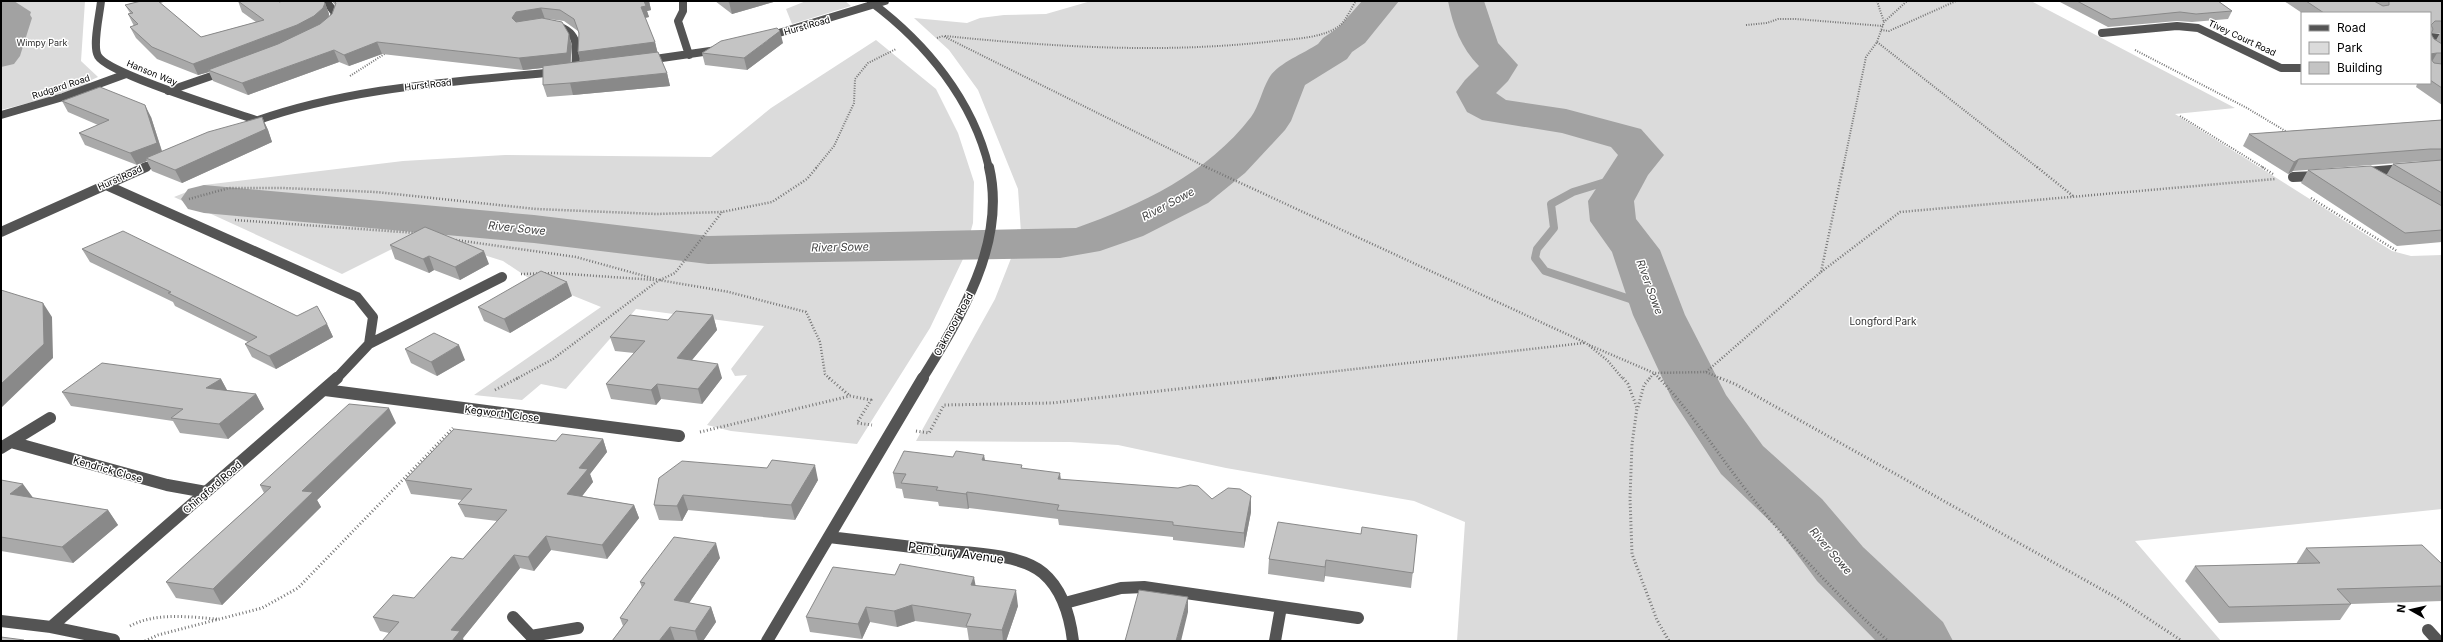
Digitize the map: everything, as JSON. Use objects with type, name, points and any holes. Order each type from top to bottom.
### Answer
[{"type":"street","name":"Hanson Way","points":[[101,1],[97,54],[102,61],[126,74],[168,91],[256,120]]},
{"type":"street","points":[[326,1],[331,5],[335,13],[332,22],[326,26]]},
{"type":"street","points":[[682,1],[683,11],[678,21],[689,54]]},
{"type":"street","name":"Hurst Road","points":[[758,40],[872,3],[885,1]]},
{"type":"street","name":"Oakmoor Road","points":[[767,641],[958,314],[984,256],[990,230],[993,198],[990,173],[982,144],[955,88],[939,65],[918,43],[872,3]]},
{"type":"street","name":"Hurst Road","points":[[241,126],[320,99],[370,91],[578,69],[578,41],[572,31],[560,25],[544,23]]},
{"type":"street","name":"Tivey Court Road","points":[[2102,33],[2177,26],[2198,28],[2281,68],[2301,68]]},
{"type":"street","points":[[2431,37],[2442,38]]},
{"type":"street","points":[[637,62],[723,49]]},
{"type":"street","points":[[168,91],[233,68]]},
{"type":"street","name":"Rudgard Road","points":[[1,115],[63,97],[126,74]]},
{"type":"street","name":"Hurst Road","points":[[1,232],[170,156]]},
{"type":"street","points":[[2354,172],[2412,168]]},
{"type":"street","points":[[2367,172],[2380,180]]},
{"type":"street","points":[[2293,178],[2324,175]]},
{"type":"street","points":[[106,185],[357,297],[373,318],[369,344]]},
{"type":"street","name":"Chingford Road","points":[[51,627],[325,390],[369,344],[408,326],[502,277]]},
{"type":"street","name":"Kegworth Close","points":[[325,390],[679,436]]},
{"type":"street","points":[[1,448],[50,418]]},
{"type":"street","name":"Kendrick Close","points":[[11,442],[167,485],[206,492]]},
{"type":"street","name":"Pembury Avenue","points":[[829,537],[994,557],[1033,566],[1047,577],[1065,603],[1071,619],[1073,641]]},
{"type":"street","points":[[1065,603],[1121,588],[1144,587],[1358,618]]},
{"type":"street","points":[[1275,641],[1281,607]]},
{"type":"street","points":[[513,617],[529,639],[578,628]]},
{"type":"street","points":[[1,621],[51,627],[114,640]]},
{"type":"street","points":[[2428,630],[2438,641]]},
{"type":"path","points":[[160,208],[229,188],[283,188],[376,192],[536,209],[657,214],[722,212],[772,202],[807,179],[834,146],[854,103],[855,79],[868,63],[889,50],[942,36],[1023,44],[1140,49],[1259,42],[1311,37],[1339,26],[1356,1]]},
{"type":"path","points":[[1821,272],[1866,57],[1877,42],[1884,22],[1877,1]]},
{"type":"path","points":[[1884,22],[1907,1]]},
{"type":"path","points":[[1881,30],[1889,31],[1956,1]]},
{"type":"path","points":[[1746,25],[1767,23],[1778,19],[1796,19],[1867,23],[1883,26]]},
{"type":"path","points":[[2102,33],[2247,108],[2292,135]]},
{"type":"path","points":[[942,36],[1200,165],[1235,179],[1586,343],[1654,373],[1675,394],[1750,494],[1802,557],[1847,604],[1888,641]]},
{"type":"path","points":[[1877,42],[2074,197]]},
{"type":"path","points":[[320,99],[357,70],[390,51]]},
{"type":"path","points":[[1706,372],[1821,272],[1900,212],[2280,178],[2180,116]]},
{"type":"path","points":[[2306,195],[2397,251]]},
{"type":"path","points":[[145,641],[158,635],[262,608],[298,588],[473,409],[496,390],[553,359],[659,280],[675,273],[722,212]]},
{"type":"path","points":[[204,228],[240,219],[422,234]]},
{"type":"path","points":[[453,239],[576,257],[659,280],[729,292],[806,312],[820,342],[825,374],[850,396]]},
{"type":"path","points":[[502,277],[532,272],[638,281],[659,280]]},
{"type":"path","points":[[679,436],[850,396],[871,400],[857,423],[929,433],[944,405],[965,406],[1066,401],[1586,343],[1608,360],[1628,384],[1637,408]]},
{"type":"path","points":[[1669,641],[1657,620],[1632,554],[1631,475],[1632,444],[1637,408],[1644,385],[1654,373],[1668,371],[1706,372],[1735,384],[2110,594],[2182,641]]},
{"type":"path","points":[[114,640],[136,622],[162,618],[222,619]]},
{"type":"green space","name":"Wimpy Park","points":[[1,1],[85,1],[81,61],[98,77],[87,82],[90,84],[40,100],[1,110]]},
{"type":"green space","points":[[806,1],[845,1],[851,6],[792,24],[786,9]]},
{"type":"green space","name":"Longford Park","points":[[1091,1],[2031,1],[2235,108],[2175,114],[2392,251],[2411,256],[2442,255],[2442,509],[2135,541],[2221,641],[1457,641],[1465,522],[1414,501],[1226,468],[1118,445],[1070,442],[916,441],[995,299],[1021,233],[1018,189],[978,90],[949,50],[914,18],[967,23],[980,18],[1004,15],[1046,14]]},
{"type":"green space","points":[[876,40],[936,89],[958,133],[974,182],[973,223],[963,259],[930,328],[857,444],[731,431],[707,425],[747,375],[735,376],[731,369],[764,326],[636,309],[566,389],[541,384],[522,400],[474,395],[601,307],[527,277],[503,261],[420,235],[342,274],[174,197],[204,185],[403,161],[505,155],[711,157],[771,108]]},
{"type":"shaded area","points":[[14,1],[31,12],[28,21],[7,35],[1,32],[1,2]]},
{"type":"building","points":[[141,1],[158,1],[201,37],[264,20],[238,1],[323,1],[325,3],[323,8],[314,16],[297,25],[193,64],[152,47],[130,27],[138,24],[128,14],[133,13],[125,5]]},
{"type":"building","points":[[334,1],[644,1],[646,6],[641,7],[655,42],[578,52],[579,33],[574,19],[560,10],[541,8],[516,12],[512,18],[516,22],[542,18],[562,22],[569,34],[567,53],[519,58],[377,42],[344,55],[334,50],[242,83],[208,70],[278,44],[320,24],[332,14],[336,3]]},
{"type":"building","points":[[2077,1],[2218,1],[2232,11],[2196,14],[2180,12],[2111,19]]},
{"type":"building","points":[[2306,1],[2374,1],[2383,6],[2389,5],[2389,1],[2442,1],[2442,21],[2435,21],[2431,25],[2431,12],[2322,12]]},
{"type":"building","points":[[777,28],[780,31],[744,58],[702,53],[721,41]]},
{"type":"building","points":[[2431,34],[2434,39],[2442,44],[2442,53],[2431,54]]},
{"type":"building","points":[[658,52],[667,73],[543,85],[543,66]]},
{"type":"building","points":[[2431,59],[2434,63],[2442,64],[2442,88],[2431,81]]},
{"type":"building","points":[[100,87],[145,105],[157,143],[130,153],[79,133],[109,120],[62,101]]},
{"type":"building","points":[[262,117],[266,129],[175,170],[146,158],[208,132]]},
{"type":"building","points":[[2442,120],[2442,149],[2299,159],[2294,162],[2249,134]]},
{"type":"building","points":[[2442,160],[2442,193],[2393,164]]},
{"type":"building","points":[[2371,166],[2442,206],[2442,230],[2405,233],[2308,170]]},
{"type":"building","points":[[425,227],[484,251],[455,267],[429,256],[423,259],[390,245]]},
{"type":"building","points":[[123,231],[297,316],[317,306],[327,324],[269,356],[245,344],[257,337],[168,293],[171,292],[82,249]]},
{"type":"building","points":[[541,271],[567,282],[504,319],[478,307]]},
{"type":"building","points":[[1,290],[43,303],[44,344],[1,384]]},
{"type":"building","points":[[676,311],[713,315],[677,358],[718,364],[698,389],[657,384],[651,390],[606,384],[645,341],[610,337],[630,315],[668,320]]},
{"type":"building","points":[[434,333],[459,345],[431,362],[405,349]]},
{"type":"building","points":[[102,363],[221,379],[206,388],[256,394],[219,424],[171,418],[183,409],[62,392]]},
{"type":"building","points":[[349,404],[389,408],[302,491],[313,492],[213,589],[166,582],[271,487],[260,485]]},
{"type":"building","points":[[454,429],[556,441],[562,434],[603,439],[579,468],[588,469],[567,494],[634,505],[602,545],[546,536],[528,557],[514,555],[451,630],[460,631],[452,641],[382,641],[399,622],[373,617],[393,595],[414,598],[451,557],[463,559],[507,510],[458,504],[472,489],[405,480]]},
{"type":"building","points":[[904,451],[953,457],[956,451],[984,455],[982,460],[1022,465],[1021,468],[1060,473],[1058,479],[1178,488],[1190,485],[1198,486],[1212,499],[1228,488],[1240,489],[1251,496],[1244,533],[1173,525],[1173,522],[1057,510],[1059,505],[967,492],[966,494],[936,490],[938,487],[901,483],[906,474],[893,473]]},
{"type":"building","points":[[772,460],[815,465],[791,505],[683,495],[677,506],[654,505],[659,478],[682,461],[767,468]]},
{"type":"building","points":[[1,480],[23,484],[10,494],[108,510],[62,547],[1,537]]},
{"type":"building","points":[[1278,522],[1361,534],[1362,527],[1417,535],[1413,573],[1326,560],[1325,567],[1269,559]]},
{"type":"building","points":[[674,537],[716,543],[674,600],[711,607],[695,631],[670,627],[659,641],[612,641],[628,620],[620,618],[645,583],[640,582]]},
{"type":"building","points":[[2422,545],[2442,564],[2442,586],[2337,589],[2351,604],[2229,607],[2195,566],[2320,563],[2306,548]]},
{"type":"building","points":[[900,564],[974,577],[971,585],[1016,590],[1002,630],[966,626],[971,614],[912,605],[894,611],[866,607],[858,624],[806,617],[833,567],[895,575]]},
{"type":"building","points":[[1139,590],[1188,597],[1176,641],[1125,641]]},
{"type":"building","points":[[1,637],[24,640],[1,641]]},
{"type":"waterway","name":"River Sowe","points":[[204,199],[534,229],[708,250],[1060,244],[1083,241],[1126,226],[1192,193],[1230,164],[1270,121],[1288,79],[1334,51],[1336,46],[1352,35],[1381,1]]},
{"type":"waterway","name":"River Sowe","points":[[1466,1],[1469,16],[1481,47],[1499,65],[1495,73],[1476,92],[1481,103],[1496,111],[1566,121],[1626,138],[1642,155],[1629,170],[1611,201],[1613,221],[1636,250],[1659,315],[1700,399],[1742,460],[1800,514],[1840,564],[1919,641]]},
{"type":"waterway","name":"River Sowe","points":[[1,17],[14,18],[1,56]]},
{"type":"waterway","points":[[1625,176],[1573,192],[1551,204],[1554,228],[1537,249],[1535,258],[1545,271],[1630,299],[1659,315]]}]
